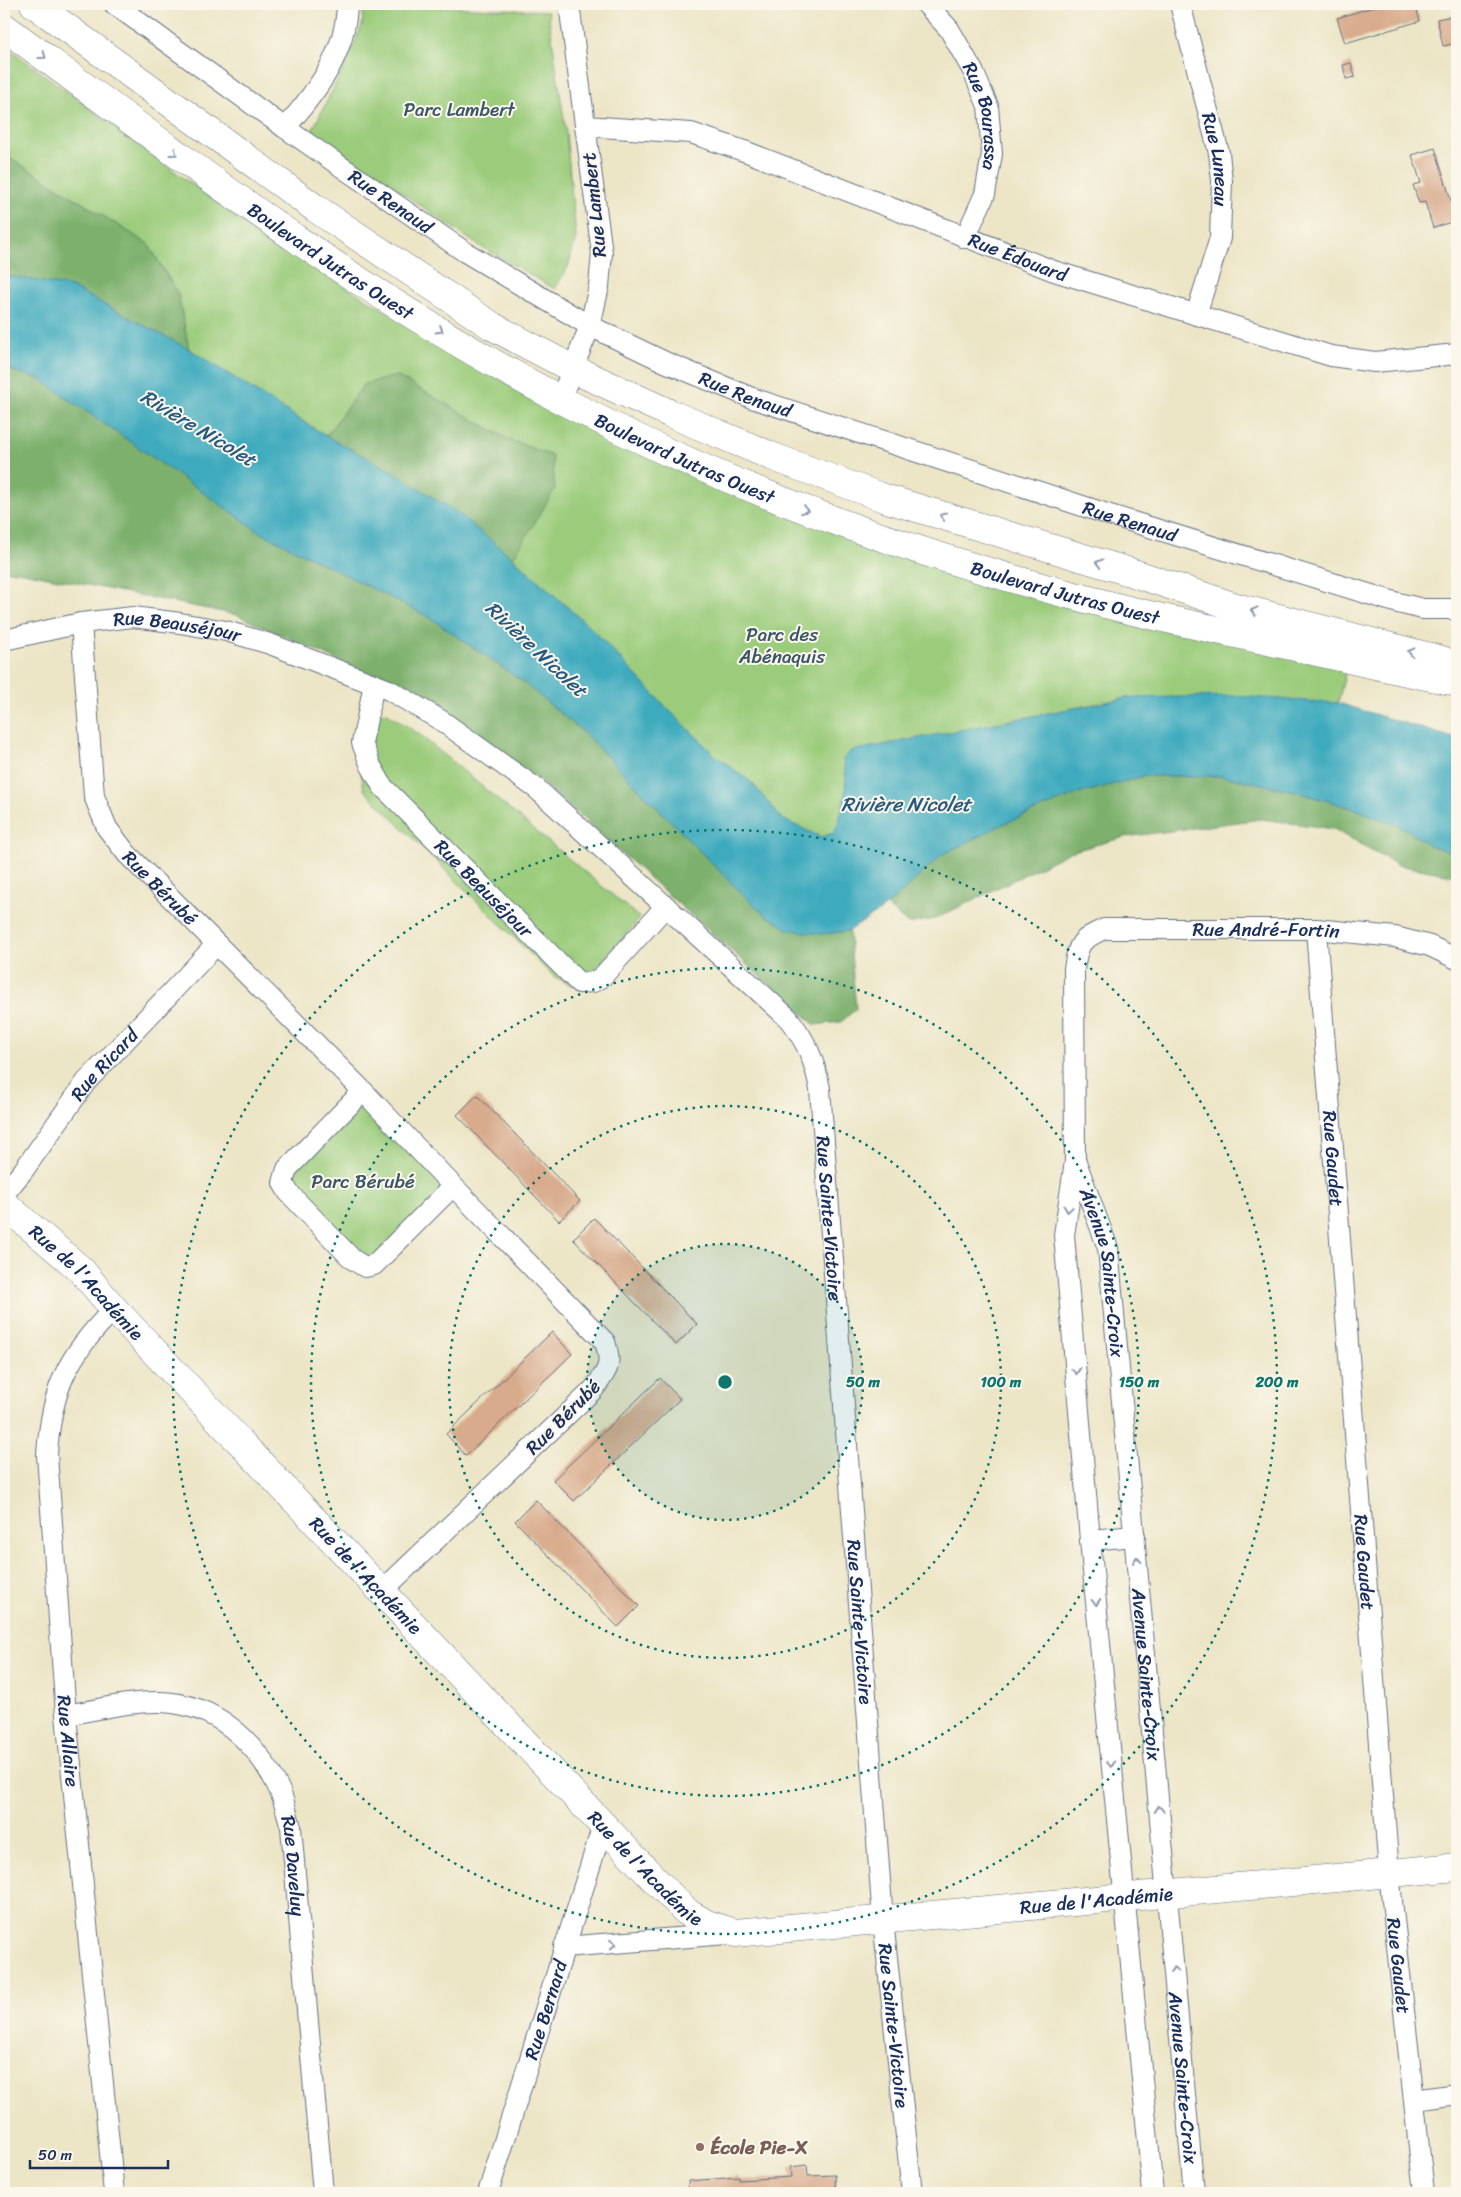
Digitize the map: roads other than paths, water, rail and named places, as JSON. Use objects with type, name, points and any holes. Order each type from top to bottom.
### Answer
[{"type":"main road","name":"Boulevard Jutras Ouest","points":[[34,4],[315,208],[492,326],[573,369],[768,454],[884,498],[1130,572],[1236,607],[1442,660],[1457,667]]},
{"type":"main road","name":"Boulevard Jutras Ouest","points":[[4,27],[201,173],[286,233],[403,309],[560,400],[658,449],[755,491],[862,531],[957,561],[1108,605],[1457,682]]},
{"type":"main road","name":"Rue de l'Académie","points":[[4,1204],[80,1270],[114,1309],[602,1825],[688,1912],[707,1924],[735,1934],[1457,1867]]},
{"type":"street","name":"Rue Renaud","points":[[114,4],[285,128],[465,252],[590,326],[665,362],[752,398],[1110,515],[1398,603],[1423,609],[1457,609]]},
{"type":"street","points":[[285,128],[310,99],[330,70],[341,42],[347,4]]},
{"type":"street","name":"Rue Lambert","points":[[560,400],[590,326],[599,286],[602,253],[569,4]]},
{"type":"street","name":"Rue Bourassa","points":[[926,4],[949,28],[973,71],[988,106],[992,154],[985,194],[965,238]]},
{"type":"street","name":"Rue Luneau","points":[[1180,4],[1219,153],[1222,181],[1220,238],[1196,315]]},
{"type":"street","name":"Rue Édouard","points":[[585,126],[691,133],[747,152],[1054,271],[1331,356],[1376,362],[1457,354]]},
{"type":"street","name":"Rue Beauséjour","points":[[4,640],[81,623],[133,617],[226,630],[306,657],[405,698],[442,721],[536,789],[788,1018],[810,1050]]},
{"type":"street","name":"Rue Bérubé","points":[[81,623],[91,773],[94,796],[107,828],[128,854],[363,1091],[452,1186],[605,1342],[610,1358],[606,1373],[593,1390],[381,1592]]},
{"type":"street","name":"Rue Beauséjour","points":[[374,684],[362,743],[371,766],[383,787],[579,983],[593,982],[601,978],[666,906]]},
{"type":"street","name":"Rue André-Fortin","points":[[1077,949],[1088,937],[1104,929],[1316,929],[1395,936],[1430,946],[1457,959]]},
{"type":"street","name":"Rue Gaudet","points":[[1316,929],[1389,1873],[1424,2193]]},
{"type":"street","name":"Rue Ricard","points":[[4,1194],[23,1171],[86,1082],[216,944]]},
{"type":"street","name":"Avenue Sainte-Croix","points":[[1077,949],[1074,969],[1075,1160],[1064,1235],[1090,1540],[1153,2193]]},
{"type":"street","name":"Rue Sainte-Victoire","points":[[810,1050],[816,1067],[820,1089],[883,1920],[912,2193]]},
{"type":"street","points":[[363,1091],[287,1169],[283,1183],[289,1193],[352,1259],[365,1267],[374,1266],[452,1186]]},
{"type":"street","name":"Avenue Sainte-Croix","points":[[1075,1160],[1108,1248],[1194,2193]]},
{"type":"street","name":"Rue Allaire","points":[[114,1309],[92,1331],[74,1355],[53,1402],[48,1426],[48,1491],[66,1715],[114,2193]]},
{"type":"street","points":[[1090,1540],[1135,1536]]},
{"type":"street","name":"Rue Daveluy","points":[[66,1715],[136,1703],[161,1702],[191,1706],[218,1718],[242,1735],[265,1762],[279,1789],[291,1827],[323,2193]]},
{"type":"street","name":"Rue Bernard","points":[[488,2193],[602,1825]]},
{"type":"street","name":"Rue de l'Académie","points":[[564,1948],[735,1934]]},
{"type":"street","points":[[1414,2100],[1457,2094]]},
{"type":"water","name":"Rivière Nicolet","points":[[4,275],[71,287],[189,349],[326,436],[393,472],[456,512],[513,558],[592,629],[715,755],[751,782],[782,819],[821,837],[834,833],[838,824],[843,806],[846,778],[843,759],[851,751],[1126,698],[1236,696],[1338,703],[1457,739],[1457,854],[1429,845],[1403,827],[1355,809],[1291,790],[1222,776],[1144,776],[1077,794],[1003,824],[943,854],[887,906],[849,931],[821,934],[790,930],[765,915],[734,886],[582,731],[523,682],[431,618],[260,532],[40,379],[4,368]]},
{"type":"place","name":"École Pie-X","points":[[700,2147]]},
{"type":"park label","name":"Parc Lambert","points":[[459,109]]},
{"type":"park label","name":"Parc des Abénaquis","points":[[782,645]]},
{"type":"park label","name":"Parc Bérubé","points":[[363,1181]]}]
